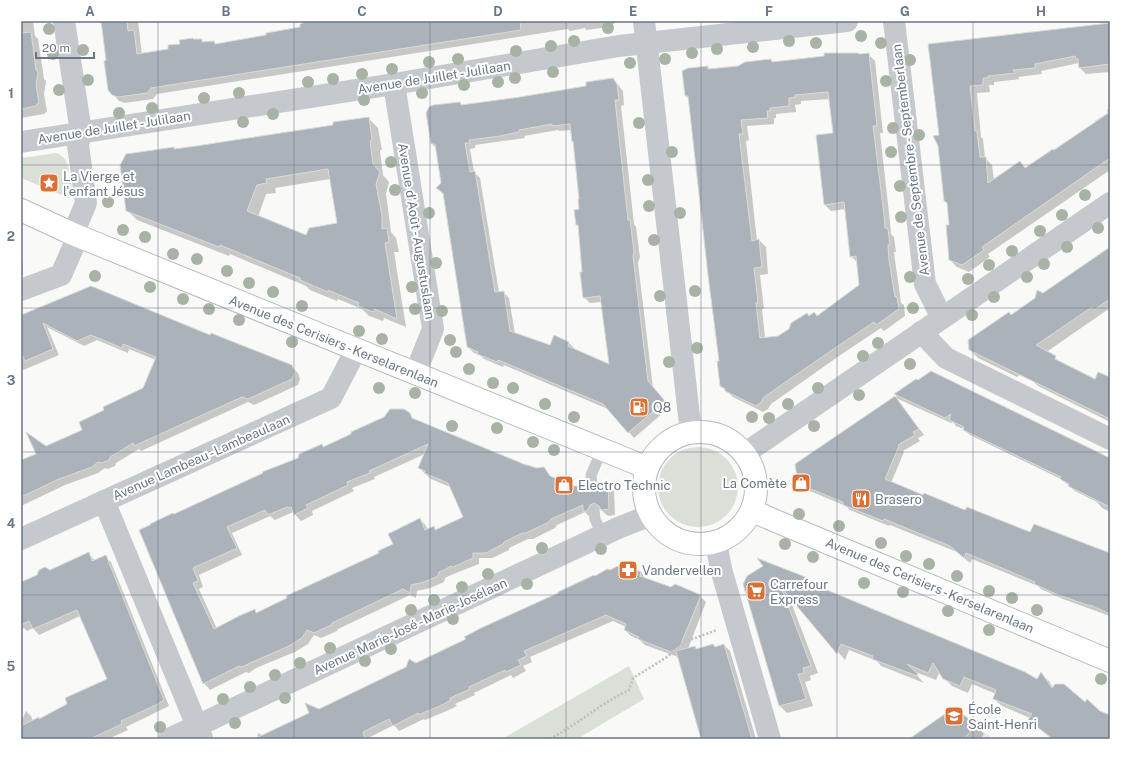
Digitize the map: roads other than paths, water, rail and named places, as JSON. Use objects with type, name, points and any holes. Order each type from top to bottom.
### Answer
[{"type":"street","points":[[21,290],[61,274],[86,203],[78,145],[81,132],[64,21]]},
{"type":"street","points":[[644,21],[691,433]]},
{"type":"street","name":"Avenue de Juillet - Julilaan","points":[[21,142],[394,84],[620,46],[847,21]]},
{"type":"street","name":"Avenue de Septembre - Septemberlaan","points":[[894,21],[925,284],[942,318]]},
{"type":"street","name":"Avenue d'Août - Augustuslaan","points":[[394,84],[433,329],[415,374]]},
{"type":"street","points":[[744,454],[1110,203]]},
{"type":"street","name":"Avenue des Cerisiers - Kerselarenlaan","points":[[21,210],[76,235],[638,464],[646,471]]},
{"type":"street","points":[[921,332],[946,358],[1110,438]]},
{"type":"street","name":"Avenue Lambeau - Lambeaulaan","points":[[21,539],[331,398],[356,350]]},
{"type":"street","points":[[691,433],[710,433],[724,437],[738,447],[744,454],[752,466],[756,491],[753,507],[745,522],[729,536],[716,542],[695,544],[677,538],[666,532],[651,515],[646,499],[644,485],[646,471],[659,450],[678,437],[691,433]]},
{"type":"street","points":[[104,501],[200,732]]},
{"type":"street","name":"Avenue des Cerisiers - Kerselarenlaan","points":[[753,507],[757,513],[1110,661]]},
{"type":"street","name":"Avenue Marie-José - Marie-Josélaan","points":[[169,739],[200,732],[602,535],[651,515]]},
{"type":"street","points":[[716,542],[721,569],[770,739]]},
{"type":"lane","points":[[592,485],[591,475],[602,450]]},
{"type":"lane","points":[[594,510],[594,519],[602,535]]},
{"type":"place","name":"La Vierge et l'enfant Jésus","points":[[49,183]]},
{"type":"place","name":"Q8","points":[[639,407]]},
{"type":"place","name":"La Comète","points":[[801,483]]},
{"type":"place","name":"Electro Technic","points":[[564,485]]},
{"type":"place","name":"Brasero","points":[[861,499]]},
{"type":"place","name":"Vandervellen","points":[[628,570]]},
{"type":"place","name":"Carrefour Express","points":[[756,591]]},
{"type":"place","name":"École Saint-Henri","points":[[954,716]]}]
